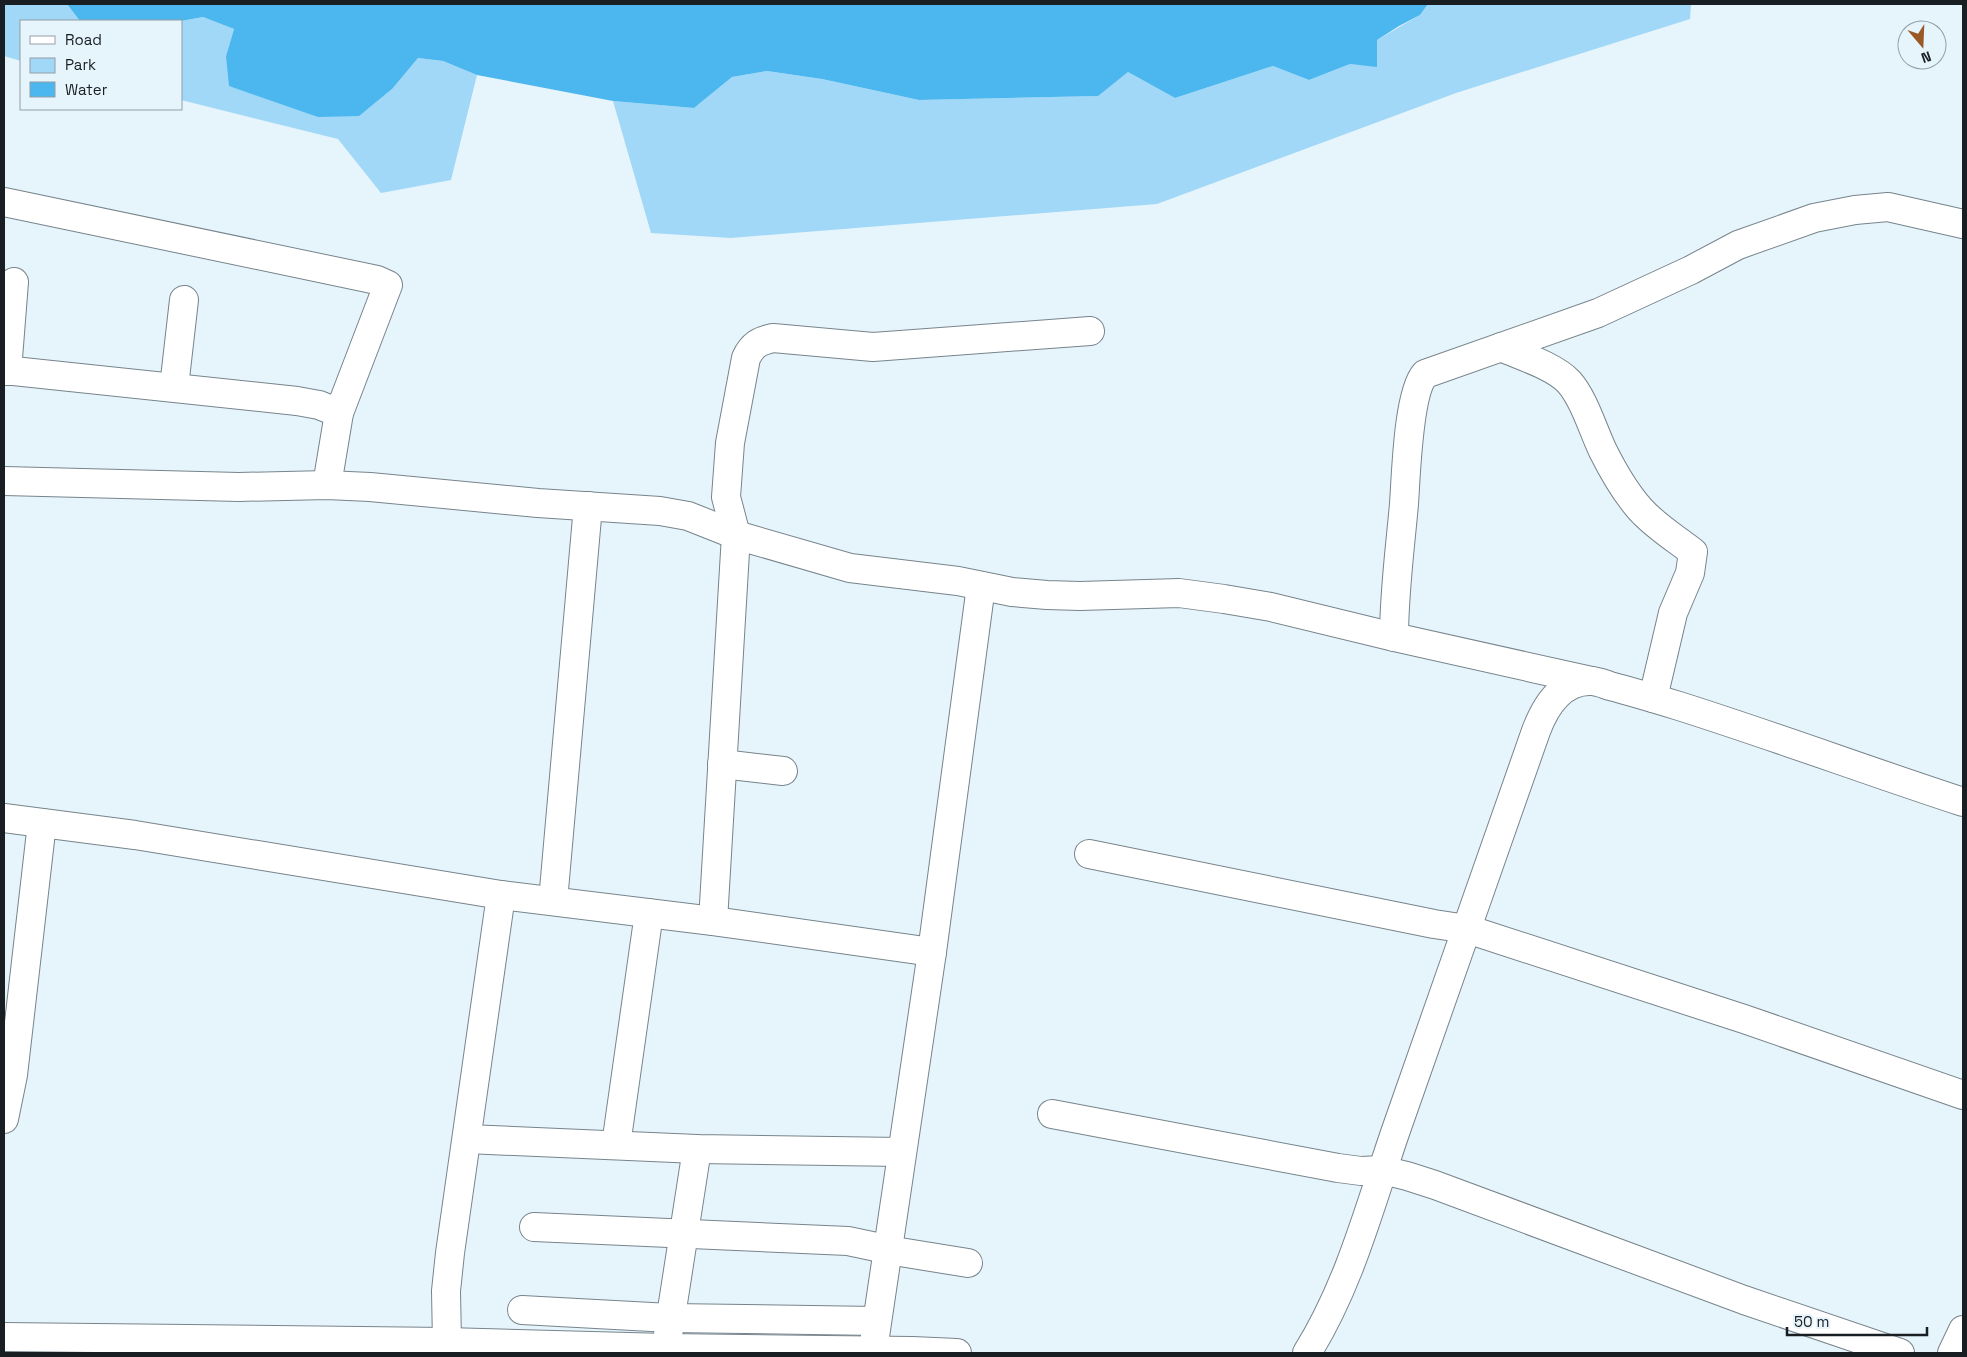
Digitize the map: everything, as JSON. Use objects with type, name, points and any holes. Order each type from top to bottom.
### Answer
[{"type":"street","points":[[4,202],[377,280],[388,285],[339,413],[327,486]]},
{"type":"street","points":[[1394,638],[1394,602],[1409,436],[1419,381],[1425,374],[1607,309],[1691,270],[1738,245],[1814,218],[1855,210],[1888,207],[1963,224]]},
{"type":"street","points":[[14,282],[6,370],[297,400],[319,405],[339,413]]},
{"type":"street","points":[[174,387],[184,300]]},
{"type":"street","points":[[1550,369],[1572,322]]},
{"type":"street","points":[[713,921],[736,535],[726,496],[730,442],[746,358],[750,348],[760,341],[772,338],[873,347],[1090,331]]},
{"type":"street","points":[[1501,347],[1550,369],[1569,382],[1625,489],[1640,509],[1661,529],[1693,552],[1690,573],[1673,613],[1653,698]]},
{"type":"street","points":[[4,481],[239,487],[370,487],[538,503],[660,511],[688,516],[736,535],[850,568],[958,581],[1012,592],[1047,595],[1179,593],[1224,599],[1271,607],[1394,638],[1591,681],[1653,698],[1963,802]]},
{"type":"street","points":[[553,900],[588,506]]},
{"type":"street","points":[[873,1350],[932,952],[981,586]]},
{"type":"street","points":[[1307,1353],[1334,1304],[1354,1256],[1382,1170],[1541,716],[1551,701],[1561,691],[1574,684],[1591,681]]},
{"type":"street","points":[[722,764],[783,771]]},
{"type":"street","points":[[4,818],[135,835],[501,895],[713,921],[932,952]]},
{"type":"street","points":[[4,1119],[12,1075],[42,824]]},
{"type":"street","points":[[1089,854],[1434,924],[1467,929],[1744,1019],[1963,1094]]},
{"type":"street","points":[[447,1342],[446,1292],[450,1253],[501,895]]},
{"type":"street","points":[[616,1145],[650,913]]},
{"type":"street","points":[[1052,1114],[1338,1168],[1361,1171],[1382,1170],[1407,1176],[1744,1300],[1900,1353]]},
{"type":"street","points":[[467,1139],[697,1149],[902,1152]]},
{"type":"street","points":[[666,1348],[697,1149]]},
{"type":"street","points":[[534,1227],[848,1241],[968,1263]]},
{"type":"street","points":[[522,1310],[670,1318],[877,1321]]},
{"type":"street","points":[[1952,1353],[1963,1330]]},
{"type":"street","points":[[17,1342],[186,1347],[447,1342],[607,1349],[873,1350],[957,1353]]},
{"type":"green space","points":[[4,4],[67,4],[79,20],[20,20],[20,61],[4,56]]},
{"type":"green space","points":[[1428,4],[1691,4],[1690,19],[1456,93],[1157,204],[731,238],[651,233],[613,101],[694,108],[732,77],[767,71],[822,79],[919,100],[1097,96],[1128,72],[1175,98],[1273,66],[1309,80],[1350,64],[1376,66],[1377,40],[1420,15]]},
{"type":"green space","points":[[203,17],[234,29],[226,56],[393,88],[418,58],[443,61],[477,75],[451,180],[381,193],[338,139],[182,100],[182,21]]},
{"type":"water","points":[[67,4],[1428,4],[1420,15],[1377,40],[1377,67],[1350,64],[1309,80],[1273,66],[1175,98],[1128,72],[1098,96],[919,100],[822,79],[767,71],[732,77],[694,108],[613,101],[477,75],[443,61],[418,58],[393,88],[359,116],[318,117],[229,86],[226,56],[234,29],[203,17],[182,21],[79,20]]}]
